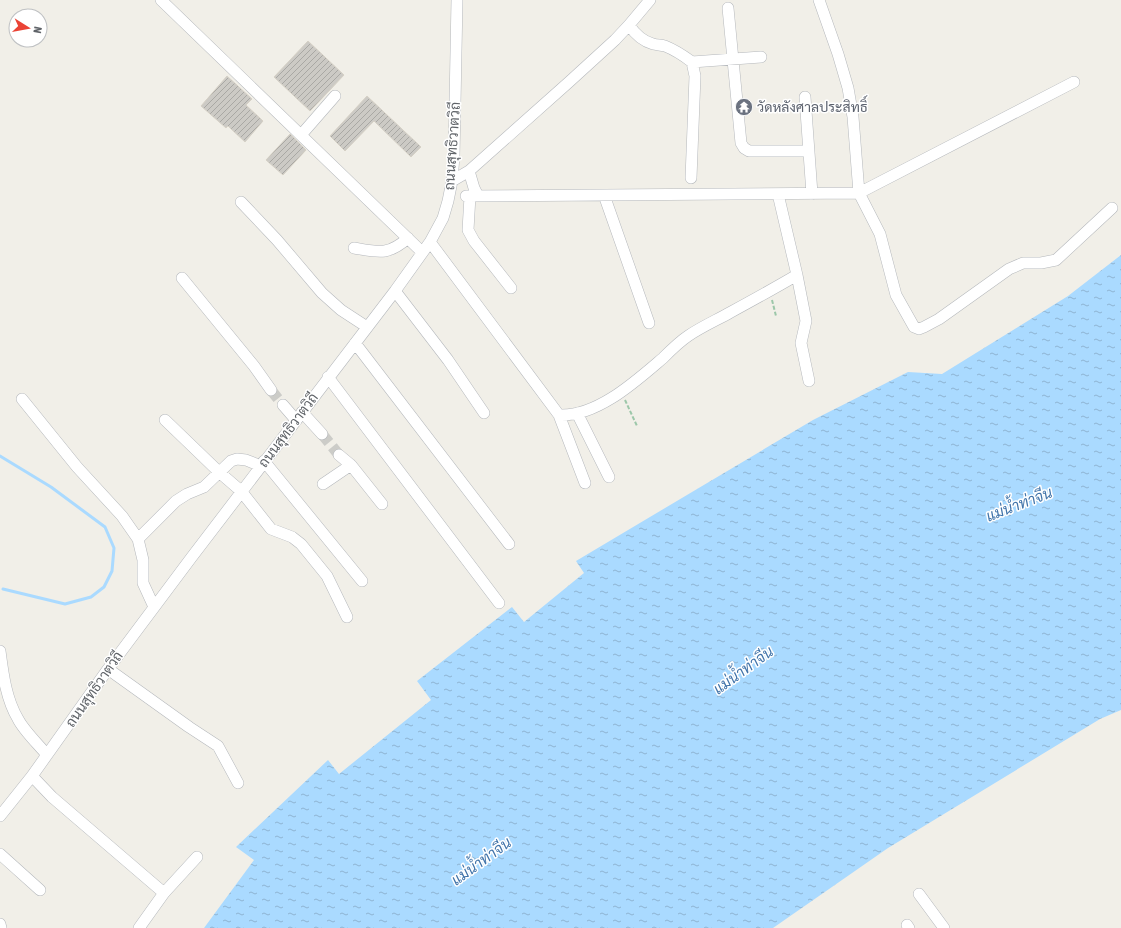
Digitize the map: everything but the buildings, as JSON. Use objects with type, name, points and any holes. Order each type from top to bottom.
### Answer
[{"type":"street","points":[[161,0],[422,252]]},
{"type":"street","name":"ถนนสุทธิวาตวิถี","points":[[0,816],[32,776],[108,669],[241,491],[328,376],[368,327],[430,242],[443,218],[464,196],[452,181],[454,156],[457,0]]},
{"type":"street","points":[[452,181],[469,171],[570,82],[615,40],[650,0]]},
{"type":"street","points":[[819,0],[848,88],[853,117],[859,193],[880,234],[896,295],[914,327],[919,329],[939,319],[1009,269],[1023,263],[1041,263],[1056,260],[1112,208]]},
{"type":"street","points":[[728,8],[741,143],[744,148],[749,151],[809,151]]},
{"type":"street","points":[[629,25],[635,34],[644,41],[664,46],[682,54],[692,62],[695,76],[691,195]]},
{"type":"street","points":[[692,62],[761,56]]},
{"type":"street","points":[[464,196],[859,193],[1074,82]]},
{"type":"street","points":[[301,135],[335,96]]},
{"type":"street","points":[[805,97],[812,194]]},
{"type":"street","points":[[464,196],[474,188],[469,171]]},
{"type":"street","points":[[778,194],[806,321],[801,343],[810,381]]},
{"type":"street","points":[[604,195],[650,323]]},
{"type":"street","points":[[464,196],[468,230],[474,241],[511,288]]},
{"type":"street","points":[[241,202],[277,240],[322,293],[341,310],[368,327]]},
{"type":"street","points":[[354,248],[373,251],[388,251],[397,248],[408,238]]},
{"type":"street","points":[[430,242],[559,415],[584,483]]},
{"type":"street","points":[[559,415],[569,416],[598,405],[622,392],[687,336],[769,292],[797,275]]},
{"type":"street","points":[[182,278],[254,366],[271,390]]},
{"type":"street","points":[[395,290],[448,360],[484,413]]},
{"type":"street","points":[[355,343],[509,544]]},
{"type":"street","points":[[328,376],[499,603]]},
{"type":"street","points":[[22,399],[77,467],[122,516],[138,540],[143,560],[143,583],[154,607]]},
{"type":"street","points":[[283,405],[322,434]]},
{"type":"street","points":[[577,413],[609,477]]},
{"type":"street","points":[[165,420],[241,491],[271,529],[292,537],[301,544],[327,576],[347,617]]},
{"type":"street","points":[[340,455],[351,465],[382,504]]},
{"type":"street","points":[[138,540],[176,501],[187,494],[204,487],[231,461],[238,459],[246,460],[262,464],[362,581]]},
{"type":"street","points":[[323,484],[351,465]]},
{"type":"street","points":[[0,651],[4,679],[10,701],[18,720],[47,755]]},
{"type":"street","points":[[108,669],[218,746],[238,783]]},
{"type":"street","points":[[32,776],[52,797],[164,893]]},
{"type":"street","points":[[0,854],[40,890]]},
{"type":"street","points":[[139,928],[164,893],[197,857]]},
{"type":"street","points":[[919,894],[944,928]]},
{"type":"street","points":[[0,924],[1,928]]},
{"type":"path","points":[[769,292],[776,316]]},
{"type":"path","points":[[622,392],[637,426]]},
{"type":"water","name":"แม่น้ำท่าจีน","points":[[1121,255],[1121,710],[1100,719],[888,848],[773,928],[204,928],[254,860],[236,847],[328,760],[339,774],[431,700],[417,681],[512,607],[524,622],[584,573],[576,561],[813,420],[908,372],[942,374],[1068,296]]},
{"type":"waterway","points":[[0,456],[51,487],[105,527],[114,548],[112,571],[104,587],[91,597],[65,604],[3,589]]},
{"type":"tunnel","points":[[271,390],[283,405]]},
{"type":"tunnel","points":[[322,434],[339,455]]},
{"type":"place","name":"วัดหลังศาลประสิทธิ์","points":[[744,107]]}]
